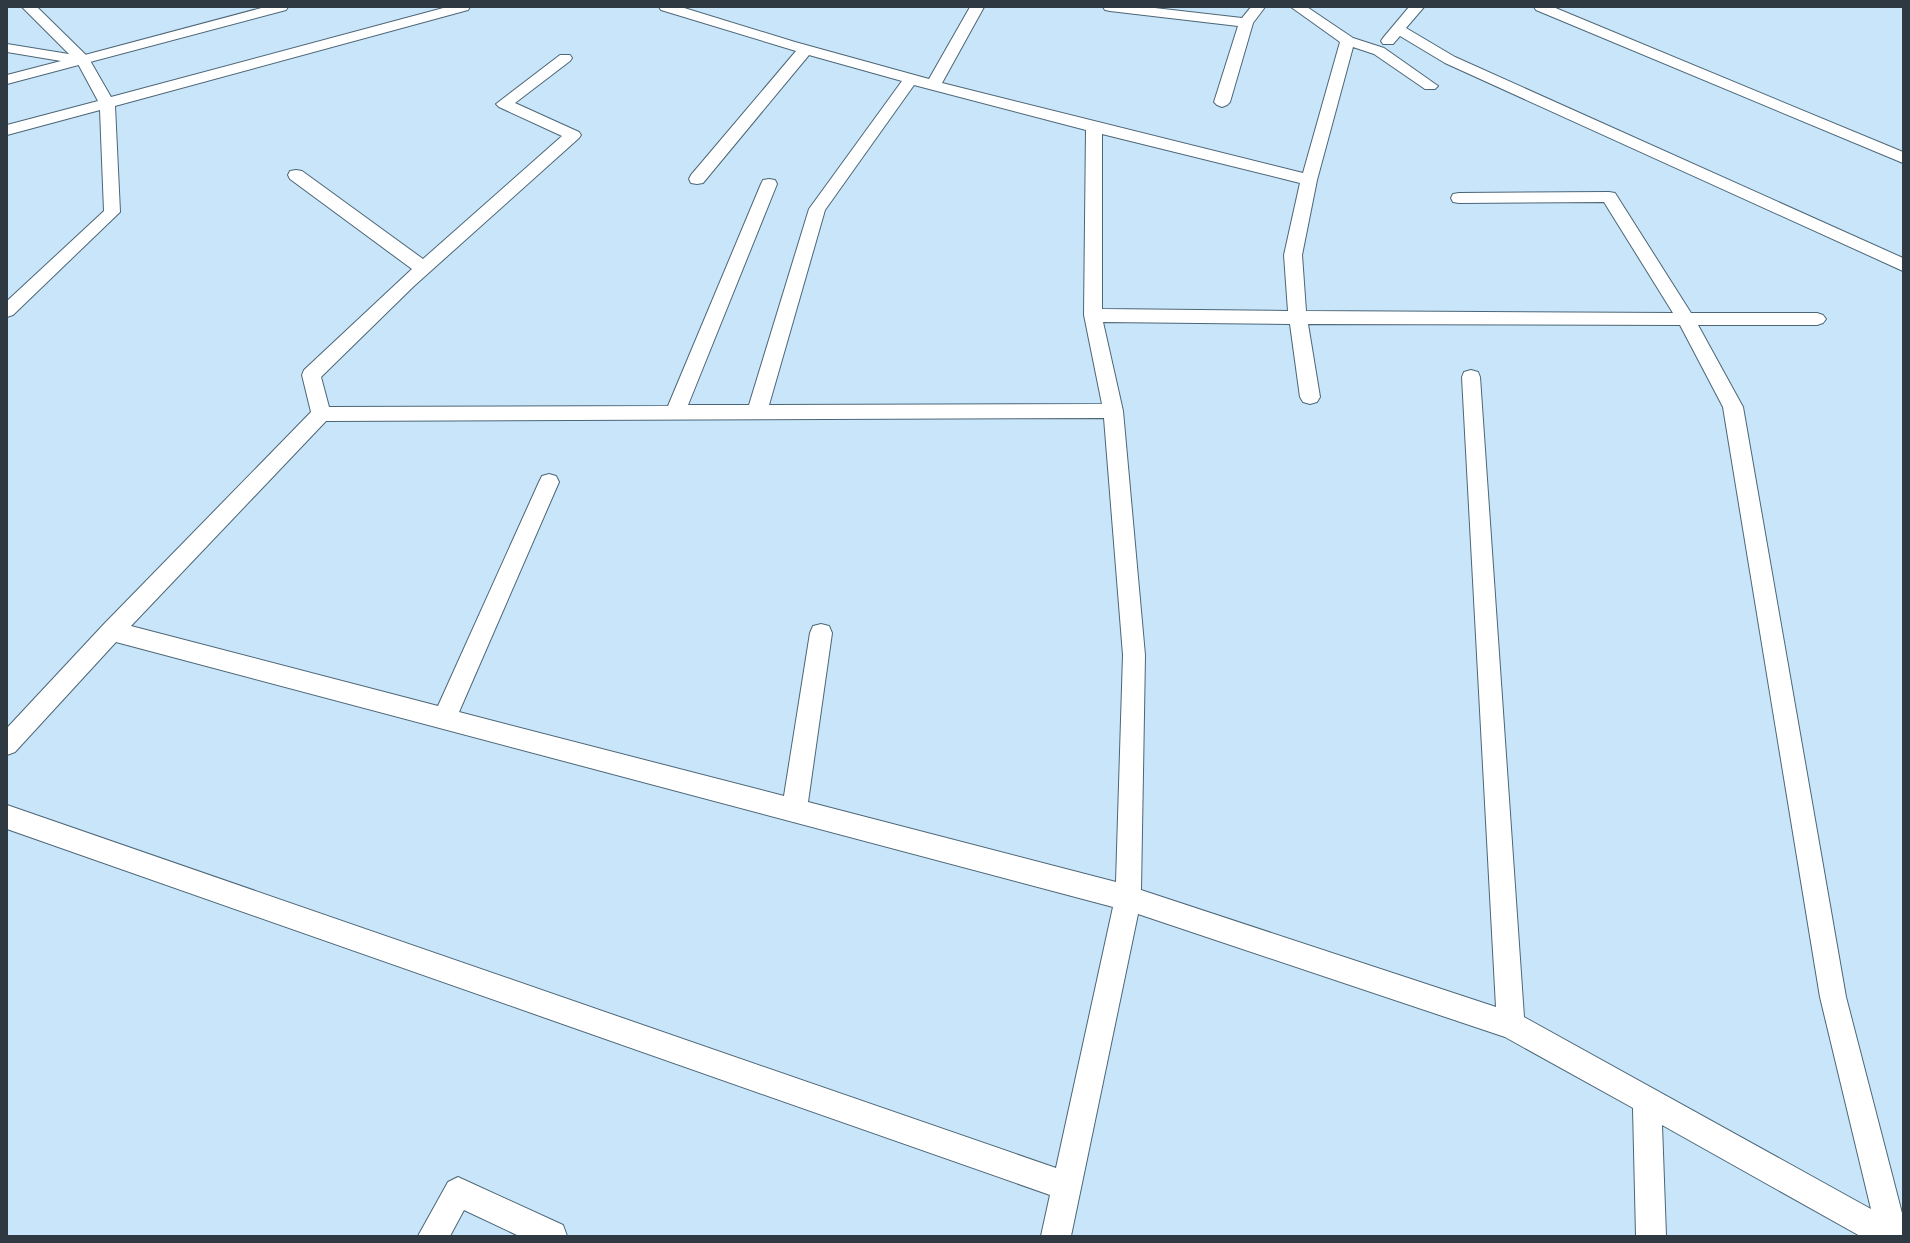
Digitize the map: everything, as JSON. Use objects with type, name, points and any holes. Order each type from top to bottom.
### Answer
[{"type":"street","points":[[7,311],[112,212],[107,103],[83,60],[29,7]]},
{"type":"street","points":[[7,80],[281,7]]},
{"type":"street","points":[[7,130],[463,7]]},
{"type":"street","points":[[666,7],[805,50],[933,86],[1094,128],[1309,180]]},
{"type":"street","points":[[933,86],[977,7]]},
{"type":"street","points":[[1110,7],[1155,9],[1246,23]]},
{"type":"street","points":[[1222,102],[1246,23],[1258,7]]},
{"type":"street","points":[[1298,7],[1348,41],[1378,51],[1430,86]]},
{"type":"street","points":[[1378,51],[1417,7]]},
{"type":"street","points":[[1541,7],[1903,158]]},
{"type":"street","points":[[1397,29],[1457,63],[1903,265]]},
{"type":"street","points":[[1310,397],[1298,318],[1293,255],[1309,180],[1348,41]]},
{"type":"street","points":[[7,48],[83,60]]},
{"type":"street","points":[[697,179],[805,50]]},
{"type":"street","points":[[321,414],[311,375],[423,268],[572,135],[504,104],[565,58]]},
{"type":"street","points":[[757,412],[817,209],[911,80]]},
{"type":"street","points":[[1056,1236],[1128,898],[1134,655],[1113,411],[1093,315],[1094,128]]},
{"type":"street","points":[[296,174],[423,268]]},
{"type":"street","points":[[675,413],[769,184]]},
{"type":"street","points":[[1459,198],[1609,197],[1686,319],[1733,407],[1833,997],[1891,1236]]},
{"type":"street","points":[[1093,315],[1134,317],[1298,318],[1817,319]]},
{"type":"street","points":[[1471,377],[1512,1025]]},
{"type":"street","points":[[7,744],[112,631],[321,414],[1113,411]]},
{"type":"street","points":[[444,719],[549,482]]},
{"type":"street","points":[[112,631],[1128,898],[1512,1025],[1891,1236]]},
{"type":"street","points":[[794,810],[821,632]]},
{"type":"street","points":[[7,817],[1066,1186]]},
{"type":"street","points":[[1647,1100],[1651,1236]]},
{"type":"street","points":[[432,1236],[458,1192],[552,1236]]}]
